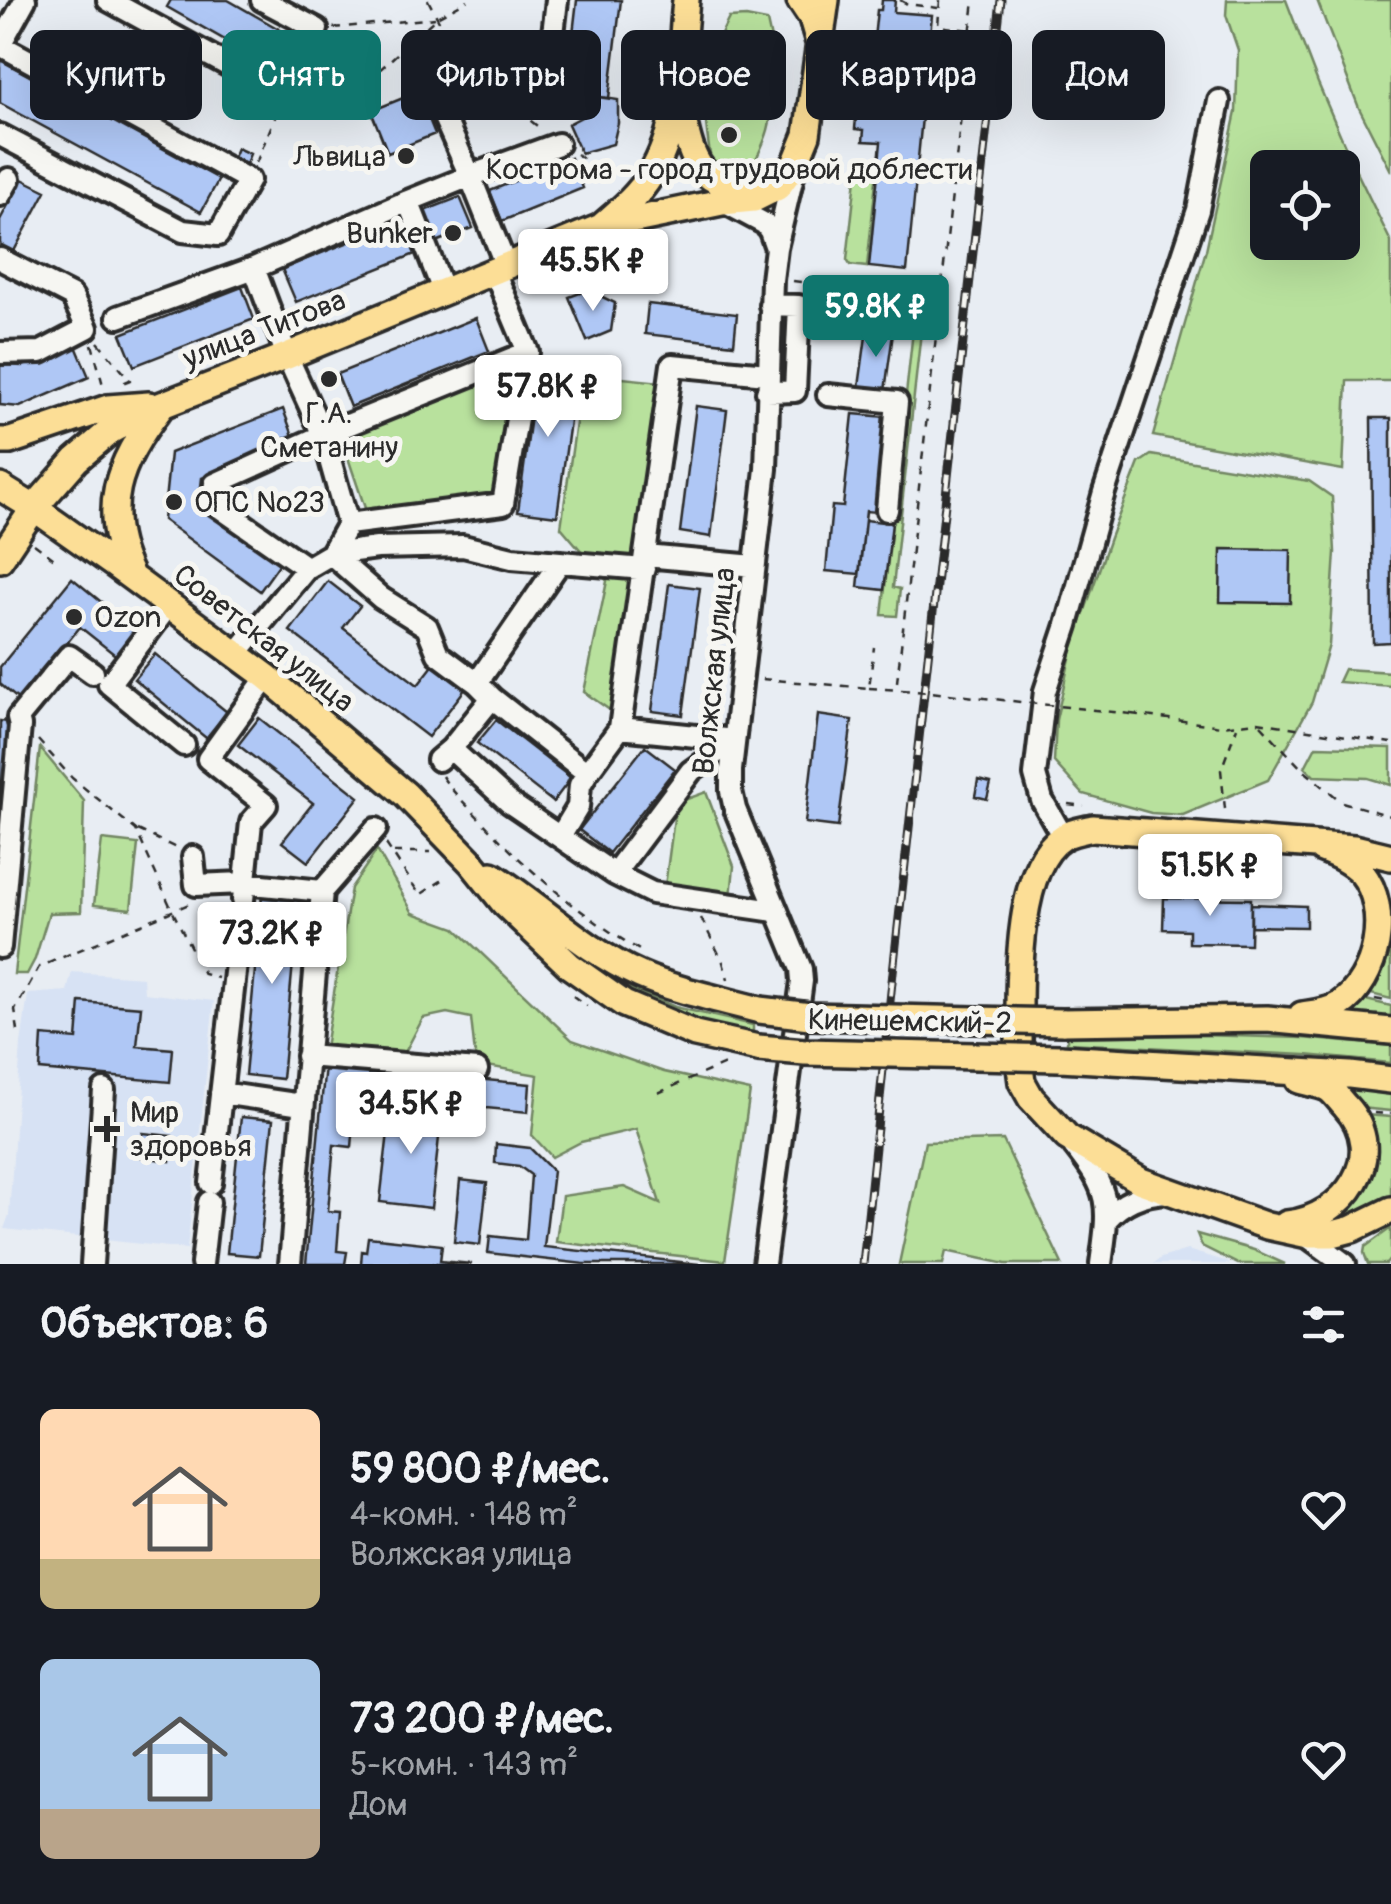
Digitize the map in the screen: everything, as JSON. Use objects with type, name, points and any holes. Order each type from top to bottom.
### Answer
[{"type":"main road","points":[[800,0],[816,30]]},
{"type":"main road","points":[[823,30],[826,0]]},
{"type":"main road","points":[[601,227],[648,179],[664,150],[672,120]]},
{"type":"main road","points":[[684,120],[702,173],[717,183],[734,186],[778,186]]},
{"type":"main road","points":[[601,227],[722,202],[754,200],[778,186],[796,162],[809,120]]},
{"type":"main road","name":"улица Титова","points":[[0,558],[34,508],[76,460],[110,431],[164,403],[601,227]]},
{"type":"main road","points":[[0,441],[108,408],[164,403]]},
{"type":"main road","points":[[131,576],[118,546],[113,516],[116,486],[132,447],[164,403]]},
{"type":"main road","name":"Советская улица","points":[[0,487],[131,576],[266,677],[406,794],[471,862]]},
{"type":"main road","points":[[1391,858],[1354,848],[1093,828],[1063,836],[1044,857],[1031,887],[1023,922],[1019,1060],[1022,1082],[1031,1098],[1066,1137],[1141,1181],[1267,1226],[1304,1234],[1352,1230],[1391,1210]]},
{"type":"main road","points":[[1267,1019],[1324,1012],[1338,1006],[1354,993],[1375,956],[1380,929],[1377,901],[1364,875],[1345,859],[1313,845]]},
{"type":"main road","name":"Кинешемский-2","points":[[471,862],[587,946],[641,976],[760,1010],[810,1016],[1062,1022],[1267,1019]]},
{"type":"main road","name":"Кинешемский-2","points":[[471,862],[504,903],[570,966],[624,1004],[696,1034],[758,1048],[805,1052],[1060,1058],[1270,1071]]},
{"type":"main road","points":[[1267,1019],[1391,1031]]},
{"type":"main road","points":[[1270,1071],[1391,1080]]},
{"type":"main road","points":[[1267,1226],[1301,1222],[1337,1204],[1351,1190],[1360,1172],[1363,1148],[1360,1129],[1329,1090],[1270,1071]]},
{"type":"street","points":[[0,135],[183,231],[218,235],[249,180],[0,45],[25,0]]},
{"type":"street","points":[[108,0],[222,62]]},
{"type":"street","points":[[262,0],[317,29]]},
{"type":"street","points":[[553,30],[557,0]]},
{"type":"street","points":[[1063,836],[1042,800],[1035,775],[1046,691],[1104,492],[1198,210],[1219,102]]},
{"type":"street","points":[[348,524],[504,504],[528,352],[470,176],[445,120]]},
{"type":"street","points":[[118,316],[254,268],[408,201],[558,144]]},
{"type":"street","name":"Волжская улица","points":[[764,1264],[802,981],[731,791],[766,469],[770,305],[776,248],[796,162]]},
{"type":"street","points":[[702,173],[722,202],[765,224],[776,248]]},
{"type":"street","points":[[408,201],[444,292]]},
{"type":"street","points":[[0,259],[72,296],[87,328],[40,352],[0,353]]},
{"type":"street","points":[[254,268],[287,356],[323,435],[348,524],[331,554]]},
{"type":"street","points":[[560,838],[578,807],[580,785],[620,728],[673,358],[795,391],[799,306],[770,305]]},
{"type":"street","points":[[306,568],[212,502],[215,484],[323,435],[528,352]]},
{"type":"street","points":[[828,395],[897,402],[887,510]]},
{"type":"street","points":[[236,654],[306,568],[331,554],[377,548],[463,546],[512,558],[560,562],[754,566]]},
{"type":"street","points":[[331,554],[381,598],[427,627],[438,654],[587,773]]},
{"type":"street","points":[[560,562],[445,755],[560,838],[614,874],[652,893],[776,911]]},
{"type":"street","points":[[169,605],[108,684],[184,745]]},
{"type":"street","points":[[0,947],[20,726],[9,712],[69,656],[93,673]]},
{"type":"street","points":[[202,1264],[251,822],[266,805],[208,759],[266,677]]},
{"type":"street","points":[[620,728],[734,740]]},
{"type":"street","points":[[614,874],[691,771],[734,740]]},
{"type":"street","points":[[290,1264],[322,891],[376,829]]},
{"type":"street","points":[[1155,833],[1154,877],[1218,878],[1218,838]]},
{"type":"street","points":[[193,857],[186,900],[322,891]]},
{"type":"street","points":[[307,1056],[476,1070]]},
{"type":"street","points":[[92,1264],[104,1090]]},
{"type":"street","points":[[221,1093],[302,1105]]},
{"type":"street","points":[[1066,1137],[1090,1166],[1105,1193],[1107,1219],[1101,1264]]},
{"type":"street","points":[[1107,1219],[1119,1206],[1148,1193],[1172,1191]]},
{"type":"street","points":[[1304,1234],[1345,1264]]},
{"type":"path","points":[[428,0],[447,36],[513,107],[558,144],[614,174]]},
{"type":"path","points":[[381,69],[437,18],[468,0]]},
{"type":"path","points":[[900,0],[939,8]]},
{"type":"path","points":[[940,0],[938,26],[971,30],[974,0]]},
{"type":"path","points":[[921,14],[922,6]]},
{"type":"path","points":[[317,29],[437,18]]},
{"type":"path","points":[[249,180],[274,120]]},
{"type":"path","points":[[897,682],[960,120]]},
{"type":"path","points":[[780,280],[940,300]]},
{"type":"path","points":[[836,313],[838,288]]},
{"type":"path","points":[[87,328],[130,380]]},
{"type":"path","points":[[87,328],[104,390]]},
{"type":"path","points":[[869,688],[874,647]]},
{"type":"path","points":[[741,678],[930,692],[1221,726],[1258,722],[1391,742]]},
{"type":"path","points":[[9,712],[72,778],[136,830],[193,857]]},
{"type":"path","points":[[1258,722],[1302,769],[1342,802],[1391,816]]},
{"type":"path","points":[[1225,809],[1220,770],[1238,725]]},
{"type":"path","points":[[445,755],[442,779],[498,839],[543,882],[597,923],[650,956]]},
{"type":"path","points":[[376,829],[420,895],[444,879]]},
{"type":"path","points":[[136,830],[186,900],[204,974],[234,982]]},
{"type":"path","points":[[392,852],[440,852]]},
{"type":"path","points":[[691,899],[731,988]]},
{"type":"path","points":[[18,1031],[15,1010],[39,966],[186,900]]},
{"type":"path","points":[[1364,996],[1391,1002]]},
{"type":"path","points":[[658,1093],[724,1064]]},
{"type":"shaded area","name":"Мир здоровья","points":[[72,972],[143,977],[144,993],[214,1001],[187,1249],[4,1229],[9,1215],[28,994],[67,991]]},
{"type":"shaded area","points":[[1187,1250],[1225,1261],[1230,1264],[1153,1264]]},
{"type":"green space","points":[[1227,0],[1286,0],[1347,150],[1250,150],[1250,260],[1360,260],[1360,178],[1391,242],[1391,381],[1347,381],[1343,470],[1153,436],[1206,250],[1236,112],[1238,50],[1226,15]]},
{"type":"green space","points":[[1317,0],[1391,0],[1391,171],[1359,108]]},
{"type":"green space","points":[[729,18],[767,21],[769,30],[723,30]]},
{"type":"green space","points":[[706,120],[770,120],[749,174],[712,167]]},
{"type":"green space","points":[[857,169],[877,171],[867,267],[850,265],[847,260]]},
{"type":"green space","points":[[916,303],[924,304],[893,587],[900,589],[897,616],[882,615]]},
{"type":"green space","points":[[515,365],[494,497],[367,514],[340,434]]},
{"type":"green space","points":[[583,374],[662,382],[614,713],[584,692],[607,581],[561,527]]},
{"type":"green space","points":[[1151,455],[1309,481],[1332,497],[1335,552],[1329,645],[1312,702],[1268,780],[1183,815],[1151,813],[1083,794],[1054,762],[1056,720],[1073,645],[1139,463]]},
{"type":"green space","points":[[1344,669],[1391,672],[1391,686],[1338,682]]},
{"type":"green space","points":[[1316,746],[1391,748],[1391,785],[1368,778],[1314,776],[1305,767]]},
{"type":"green space","points":[[40,748],[84,801],[81,912],[49,913],[27,974],[14,974]]},
{"type":"green space","points":[[706,792],[734,866],[731,897],[665,886],[676,803]]},
{"type":"green space","points":[[102,840],[138,844],[131,909],[94,905]]},
{"type":"green space","points":[[377,850],[413,913],[455,928],[572,1040],[664,1072],[750,1091],[725,1261],[556,1242],[562,1196],[624,1187],[660,1203],[636,1129],[581,1142],[552,1157],[532,1135],[538,1075],[476,1064],[471,1018],[447,1013],[423,1018],[403,1056],[325,1048],[351,888]]},
{"type":"green space","points":[[1391,939],[1391,999],[1367,993],[1379,975]]},
{"type":"green space","points":[[612,980],[675,1007],[753,1025],[753,1032],[711,1027],[676,1017],[605,984]]},
{"type":"green space","points":[[1362,999],[1391,1006],[1391,1018],[1348,1012]]},
{"type":"green space","points":[[1200,1035],[1391,1046],[1391,1063],[1067,1043],[1067,1037]]},
{"type":"green space","points":[[1345,1084],[1391,1089],[1391,1111],[1360,1108]]},
{"type":"green space","points":[[1365,1115],[1391,1117],[1391,1201],[1359,1217],[1331,1222]]},
{"type":"green space","points":[[1003,1140],[1062,1264],[1006,1264],[946,1251],[943,1264],[899,1264],[925,1142]]},
{"type":"green space","points":[[1391,1228],[1391,1258],[1386,1264],[1368,1264],[1365,1247]]},
{"type":"green space","points":[[1197,1234],[1254,1250],[1285,1264],[1238,1264],[1202,1246]]},
{"type":"building","points":[[171,0],[228,0],[280,30],[222,30],[222,38],[167,7]]},
{"type":"building","points":[[577,0],[621,0],[609,98],[601,97],[601,30],[573,30]]},
{"type":"building","points":[[882,0],[895,0],[894,12],[932,15],[931,30],[875,30],[877,10],[881,10]]},
{"type":"building","points":[[0,60],[30,76],[30,119],[0,103]]},
{"type":"building","points":[[601,97],[618,100],[613,144],[581,153],[568,124],[576,120],[601,120]]},
{"type":"building","points":[[401,99],[401,120],[429,120],[435,134],[388,153],[375,120],[381,120],[381,107]]},
{"type":"building","points":[[31,120],[110,120],[219,179],[201,212]]},
{"type":"building","points":[[856,120],[922,120],[907,271],[869,267],[881,142],[863,141],[864,130],[855,129]]},
{"type":"building","points":[[237,148],[250,154],[243,171],[230,165]]},
{"type":"building","points":[[571,158],[583,188],[502,221],[490,191]]},
{"type":"building","points":[[22,179],[46,191],[14,251],[0,244],[0,220]]},
{"type":"building","points":[[460,197],[473,228],[436,242],[424,211]]},
{"type":"building","points":[[401,221],[415,254],[296,302],[282,269]]},
{"type":"building","points":[[242,287],[254,319],[134,366],[121,334]]},
{"type":"building","points":[[588,290],[615,303],[611,331],[587,341],[569,297]]},
{"type":"building","points":[[648,304],[737,314],[734,344],[645,334]]},
{"type":"building","points":[[476,318],[489,351],[350,407],[337,374]]},
{"type":"building","points":[[868,322],[894,326],[884,398],[858,394]]},
{"type":"building","points":[[76,346],[89,377],[20,407],[0,405],[0,365],[23,366]]},
{"type":"building","points":[[538,365],[577,370],[557,516],[518,511]]},
{"type":"building","points":[[696,406],[727,410],[711,537],[680,532]]},
{"type":"building","points":[[283,409],[295,441],[202,478],[199,504],[280,563],[260,591],[163,520],[170,453]]},
{"type":"building","points":[[853,414],[886,417],[876,512],[866,511],[859,574],[826,571],[832,506],[843,507]]},
{"type":"building","points":[[1371,418],[1391,418],[1391,642],[1373,643]]},
{"type":"building","points":[[865,520],[892,523],[884,590],[858,587]]},
{"type":"building","points":[[1221,549],[1291,550],[1290,603],[1220,602]]},
{"type":"building","points":[[72,578],[139,633],[119,658],[80,627],[20,701],[0,684],[0,667]]},
{"type":"building","points":[[328,581],[360,606],[343,628],[418,685],[435,663],[466,688],[428,737],[290,631]]},
{"type":"building","points":[[669,584],[700,588],[683,715],[652,711]]},
{"type":"building","points":[[155,654],[227,712],[206,738],[134,679]]},
{"type":"building","points":[[818,715],[852,720],[838,827],[805,823]]},
{"type":"building","points":[[259,718],[359,797],[308,862],[282,842],[313,803],[238,745]]},
{"type":"building","points":[[496,720],[571,778],[553,802],[477,743]]},
{"type":"building","points":[[0,721],[17,723],[0,891]]},
{"type":"building","points":[[645,746],[675,769],[609,853],[579,830]]},
{"type":"building","points":[[978,780],[991,783],[987,799],[975,796]]},
{"type":"building","points":[[262,896],[299,899],[282,1079],[245,1075]]},
{"type":"building","points":[[1164,898],[1251,899],[1250,944],[1189,943],[1189,930],[1163,929]]},
{"type":"building","points":[[1251,904],[1306,906],[1306,927],[1251,926]]},
{"type":"building","points":[[80,1002],[141,1007],[137,1046],[173,1049],[170,1082],[40,1070],[42,1036],[77,1039]]},
{"type":"building","points":[[325,1065],[530,1084],[528,1112],[367,1097],[365,1113],[355,1112],[352,1147],[334,1145],[328,1211],[340,1212],[337,1251],[347,1252],[345,1264],[306,1264]]},
{"type":"building","points":[[391,1106],[442,1111],[431,1208],[380,1202]]},
{"type":"building","points":[[241,1117],[273,1120],[259,1256],[227,1253]]},
{"type":"building","points":[[143,1133],[172,1136],[170,1161],[141,1157]]},
{"type":"building","points":[[496,1144],[530,1148],[553,1171],[544,1247],[699,1264],[584,1264],[488,1253],[490,1236],[526,1240],[531,1175],[519,1166],[495,1163]]},
{"type":"building","points":[[460,1180],[487,1183],[480,1245],[454,1242]]},
{"type":"building","points":[[368,1237],[442,1245],[440,1261],[472,1264],[361,1264]]},
{"type":"railway","points":[[863,1264],[1001,0]]},
{"type":"place","name":"Кострома - город трудовой доблести","points":[[729,135]]},
{"type":"place","name":"Львица","points":[[406,156]]},
{"type":"place","name":"Bunker","points":[[453,233]]},
{"type":"place","name":"Г.А. Сметанину","points":[[329,379]]},
{"type":"place","name":"ОПС №23","points":[[174,502]]},
{"type":"place","name":"Ozon","points":[[74,617]]},
{"type":"place","name":"Мир здоровья","points":[[107,1129]]}]
